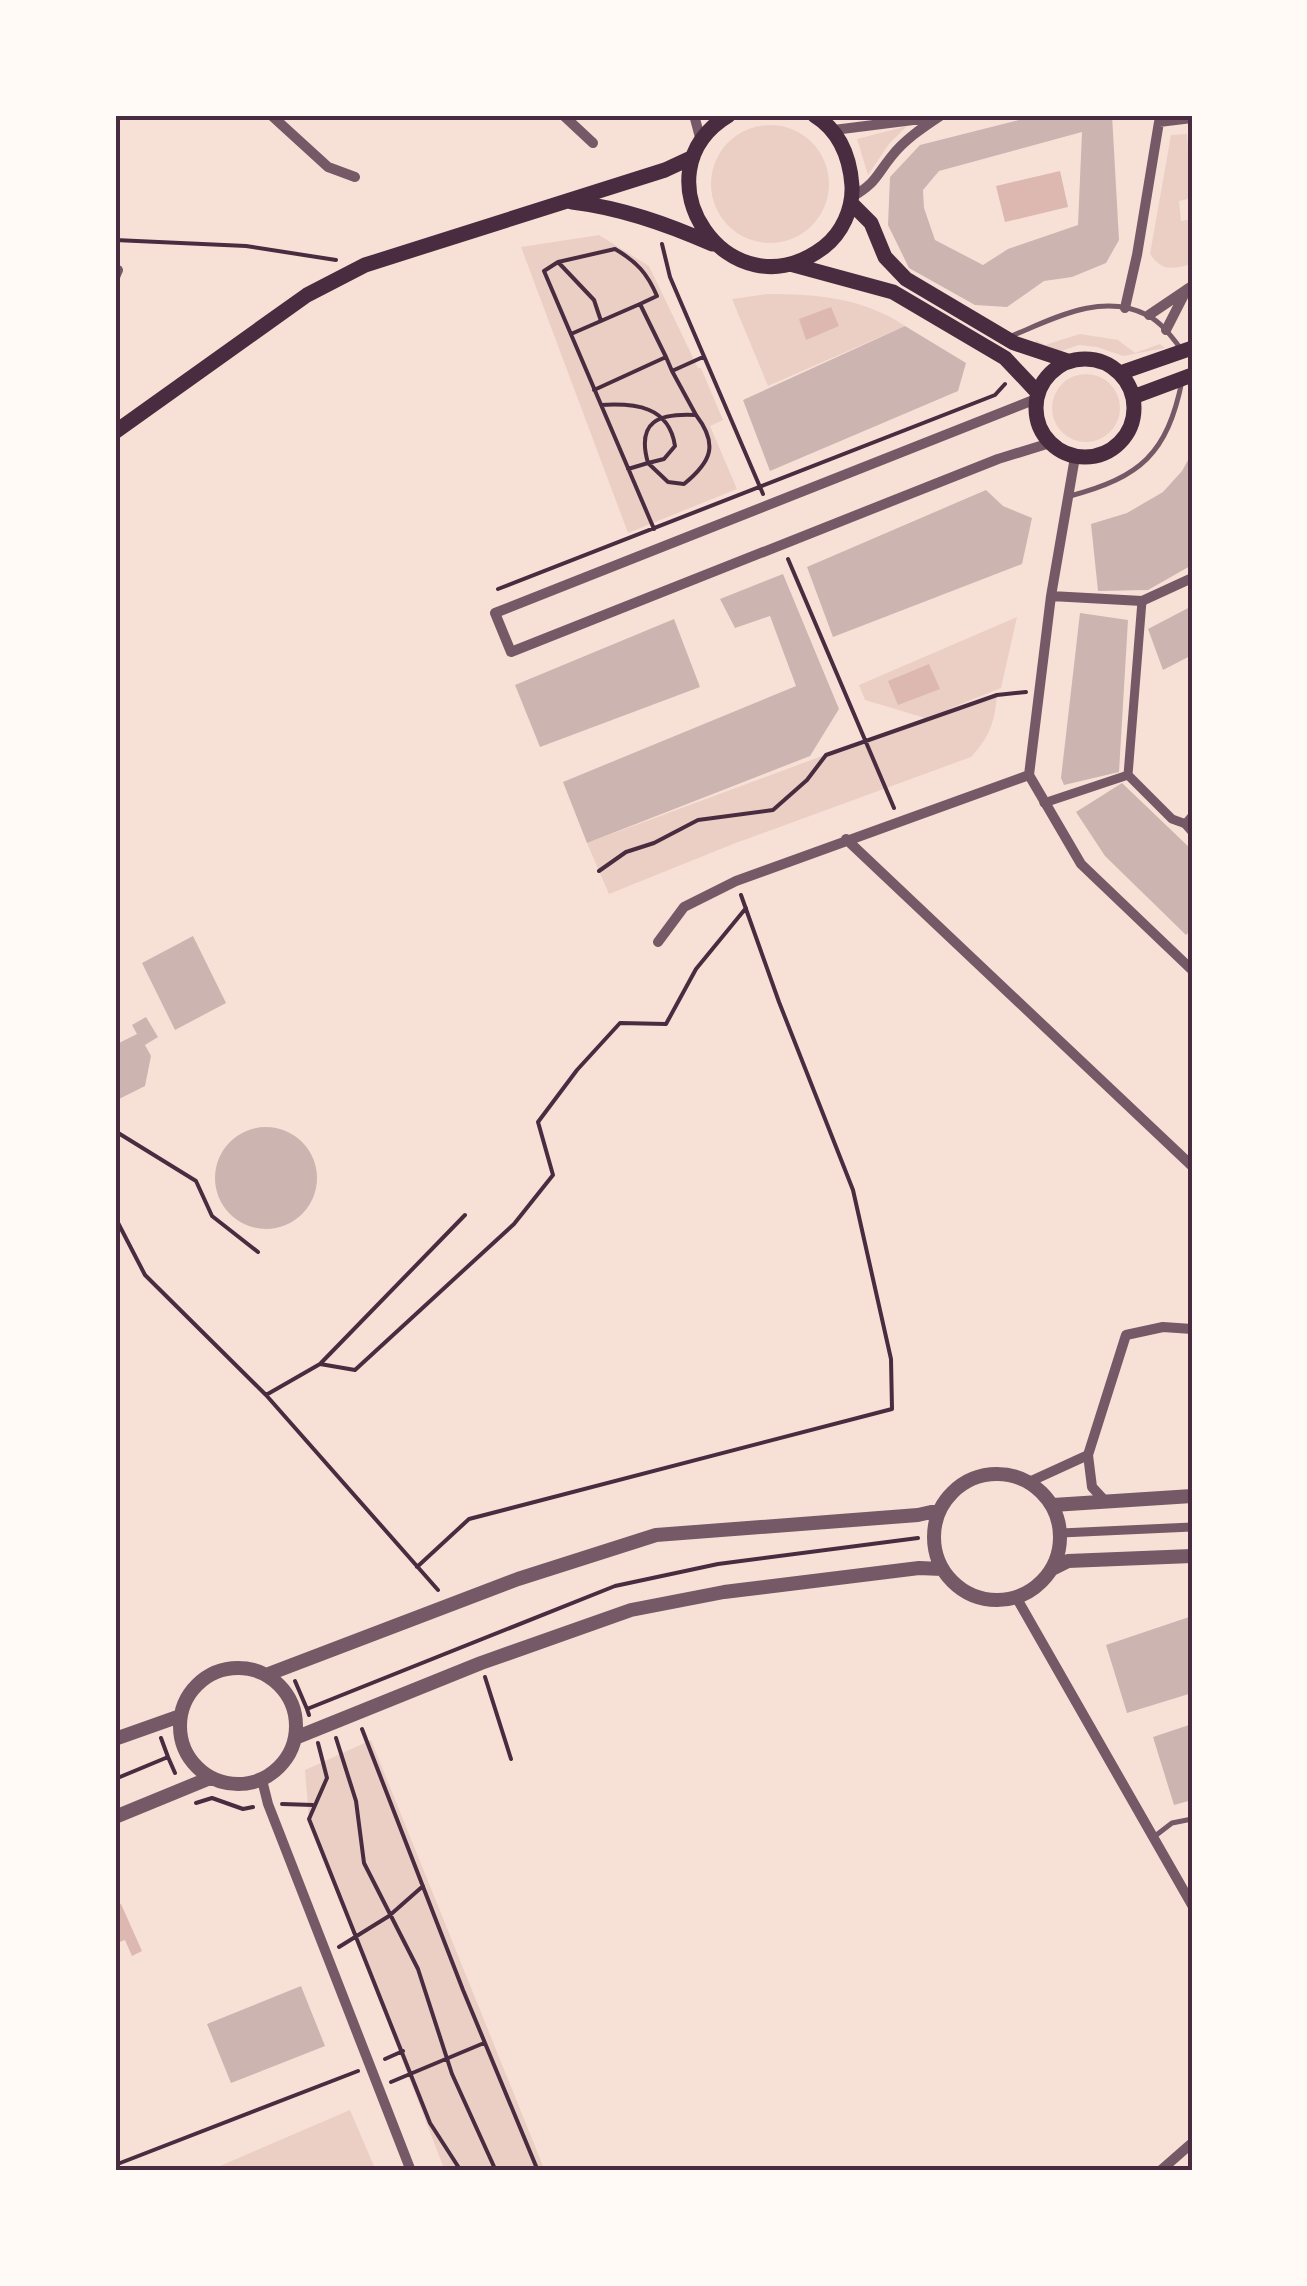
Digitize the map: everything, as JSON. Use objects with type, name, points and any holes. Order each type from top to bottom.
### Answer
[{"type":"main road","points":[[717,247],[701,228],[691,206],[688,181],[701,141],[728,115]]},
{"type":"main road","points":[[563,201],[606,206],[672,226],[739,261],[764,267],[790,264],[812,256],[830,242],[843,224],[852,200],[850,162],[824,120]]},
{"type":"main road","points":[[115,432],[307,295],[365,265],[665,170],[694,157]]},
{"type":"main road","points":[[852,200],[871,223],[885,257],[906,278],[1006,338],[1068,362],[1096,360],[1120,373],[1134,397],[1130,429],[1107,452],[1075,457],[1050,444],[1040,430],[1037,396],[1044,379],[1068,362]]},
{"type":"main road","points":[[790,264],[894,292],[1005,358],[1037,396]]},
{"type":"main road","points":[[1120,373],[1188,350]]},
{"type":"main road","points":[[1134,397],[1187,377]]},
{"type":"street","points":[[270,115],[328,167],[355,177]]},
{"type":"street","points":[[563,115],[592,143]]},
{"type":"street","points":[[694,115],[701,141]]},
{"type":"street","points":[[824,120],[943,116]]},
{"type":"street","points":[[852,200],[872,185],[914,133],[943,116]]},
{"type":"street","points":[[1125,308],[1159,117],[1192,118]]},
{"type":"street","points":[[1148,315],[1190,288]]},
{"type":"street","points":[[1166,330],[1190,288]]},
{"type":"street","points":[[1037,396],[495,613],[511,652],[998,459],[1050,444]]},
{"type":"street","points":[[1075,457],[1051,596],[1029,775],[1081,864],[1190,964]]},
{"type":"street","points":[[1051,596],[1142,601],[1192,578]]},
{"type":"street","points":[[1142,601],[1128,775],[1172,819],[1190,824]]},
{"type":"street","points":[[658,942],[684,907],[736,881],[1029,775]]},
{"type":"street","points":[[1044,803],[1128,775]]},
{"type":"street","points":[[846,839],[1192,1166]]},
{"type":"street","points":[[1104,1500],[1092,1487],[1088,1455],[1126,1335],[1162,1327],[1192,1330]]},
{"type":"street","points":[[1028,1482],[1088,1455]]},
{"type":"street","points":[[998,1474],[1028,1482],[1052,1506],[1061,1533],[1059,1551],[1052,1568],[1030,1592],[995,1600],[974,1596],[956,1585],[942,1569],[934,1540],[940,1510],[952,1493],[969,1480],[998,1474]]},
{"type":"street","points":[[1052,1506],[1192,1496]]},
{"type":"street","points":[[266,1675],[518,1578],[656,1536],[918,1516],[940,1510]]},
{"type":"street","points":[[1061,1533],[1192,1527]]},
{"type":"street","points":[[1052,1568],[1068,1561],[1192,1556]]},
{"type":"street","points":[[296,1738],[481,1663],[631,1610],[724,1592],[919,1568],[942,1569]]},
{"type":"street","points":[[1016,1597],[1192,1905]]},
{"type":"street","points":[[234,1668],[266,1675],[285,1692],[294,1711],[296,1738],[289,1754],[262,1780],[232,1785],[210,1778],[186,1756],[180,1716],[190,1692],[211,1674],[234,1668]]},
{"type":"street","points":[[115,1739],[180,1716]]},
{"type":"street","points":[[115,1817],[210,1778]]},
{"type":"street","points":[[262,1780],[411,2171]]},
{"type":"street","points":[[1160,2171],[1192,2144]]},
{"type":"lane","points":[[1006,338],[1084,307],[1125,308],[1148,315],[1188,350]]},
{"type":"lane","points":[[1068,497],[1114,485],[1152,455],[1175,414],[1187,377]]},
{"type":"lane","points":[[1152,1838],[1172,1823],[1192,1819]]},
{"type":"path","points":[[672,226],[662,244],[670,277],[768,505]]},
{"type":"path","points":[[115,240],[246,246],[365,265]]},
{"type":"path","points":[[570,334],[657,296],[647,274],[634,260],[615,250],[558,262],[544,271],[570,334],[600,405],[654,530]]},
{"type":"path","points":[[558,262],[594,300],[601,321]]},
{"type":"path","points":[[640,304],[672,371],[706,428],[709,446],[704,468],[684,484],[668,482],[648,463],[643,446],[648,428],[661,416]]},
{"type":"path","points":[[672,371],[704,356]]},
{"type":"path","points":[[594,390],[666,357]]},
{"type":"path","points":[[498,589],[995,395],[1005,384],[995,372]]},
{"type":"path","points":[[600,405],[622,404],[661,416],[696,415]]},
{"type":"path","points":[[628,469],[664,459],[675,446],[672,430],[661,416]]},
{"type":"path","points":[[783,546],[900,822]]},
{"type":"path","points":[[599,871],[626,852],[654,843],[698,820],[773,810],[808,780],[826,754],[997,695],[1040,690]]},
{"type":"path","points":[[418,1567],[469,1518],[892,1409],[891,1359],[853,1190],[736,881]]},
{"type":"path","points":[[320,1364],[355,1370],[514,1224],[553,1175],[538,1122],[577,1070],[620,1023],[666,1024],[696,969],[746,908]]},
{"type":"path","points":[[115,1131],[196,1180],[212,1216],[258,1252]]},
{"type":"path","points":[[266,1394],[320,1364],[464,1215]]},
{"type":"path","points":[[115,1217],[146,1275],[266,1394],[450,1604]]},
{"type":"path","points":[[918,1516],[919,1568]]},
{"type":"path","points":[[481,1663],[511,1759]]},
{"type":"path","points":[[289,1666],[306,1709]]},
{"type":"path","points":[[357,1715],[538,2171]]},
{"type":"path","points":[[332,1725],[356,1801],[364,1862],[418,1970],[447,2057],[496,2171]]},
{"type":"path","points":[[320,1748],[328,1778],[309,1819],[430,2122],[460,2171]]},
{"type":"path","points":[[326,1953],[389,1916],[423,1886]]},
{"type":"path","points":[[377,2087],[484,2042]]},
{"type":"path","points":[[115,2165],[403,2051]]},
{"type":"path","points":[[525,2171],[535,2164]]},
{"type":"shaded area","points":[[770,125],[793,129],[812,142],[825,161],[829,184],[825,207],[812,226],[793,239],[770,243],[747,239],[728,226],[715,207],[711,184],[715,161],[728,142],[747,129]]},
{"type":"shaded area","points":[[907,126],[889,144],[868,175],[857,139]]},
{"type":"shaded area","points":[[1187,134],[1192,198],[1179,201],[1181,221],[1192,219],[1192,264],[1168,268],[1150,254],[1171,135]]},
{"type":"shaded area","points":[[1060,171],[1068,207],[1005,222],[996,186]]},
{"type":"shaded area","points":[[599,235],[649,266],[723,420],[710,426],[737,489],[628,533],[521,247]]},
{"type":"shaded area","points":[[768,294],[840,300],[873,309],[905,326],[768,386],[732,299]]},
{"type":"shaded area","points":[[831,307],[839,326],[806,340],[799,319]]},
{"type":"shaded area","points":[[1080,334],[1118,340],[1135,353],[1160,344],[1165,348],[1123,356],[1097,347],[1079,345],[1061,351],[1034,344],[1036,340],[1045,345]]},
{"type":"shaded area","points":[[1086,374],[1110,384],[1120,408],[1110,432],[1086,442],[1062,432],[1052,408],[1062,384]]},
{"type":"shaded area","points":[[1017,617],[1001,688],[946,710],[997,695],[990,729],[971,757],[609,894],[587,843],[925,718],[865,700],[859,685]]},
{"type":"shaded area","points":[[929,664],[940,689],[898,705],[888,681]]},
{"type":"shaded area","points":[[371,1740],[545,2171],[445,2171],[309,1819],[305,1770]]},
{"type":"shaded area","points":[[121,1904],[142,1951],[132,1956],[125,1940],[117,1943],[115,1939],[115,1907]]},
{"type":"shaded area","points":[[350,2110],[376,2171],[208,2171]]},
{"type":"building","points":[[1039,115],[1112,115],[1119,240],[1106,263],[1072,277],[1044,281],[1007,307],[975,305],[909,268],[888,225],[890,177],[920,145]],"holes":[[[1082,132],[1078,225],[1008,249],[983,265],[935,240],[924,208],[923,190],[939,171]]]},
{"type":"building","points":[[905,326],[966,363],[958,391],[770,471],[743,400]]},
{"type":"building","points":[[1192,453],[1192,565],[1148,590],[1098,591],[1091,524],[1127,513],[1163,492]]},
{"type":"building","points":[[986,490],[1003,506],[1032,518],[1022,564],[833,637],[807,567]]},
{"type":"building","points":[[783,574],[839,709],[810,756],[587,843],[563,782],[796,686],[770,616],[735,628],[720,599]]},
{"type":"building","points":[[1192,606],[1192,655],[1163,670],[1148,629]]},
{"type":"building","points":[[1080,613],[1128,620],[1119,772],[1064,785],[1061,778]]},
{"type":"building","points":[[674,619],[700,687],[540,747],[515,685]]},
{"type":"building","points":[[1122,783],[1192,850],[1192,929],[1186,935],[1105,856],[1076,812]]},
{"type":"building","points":[[193,936],[226,1003],[175,1030],[142,963]]},
{"type":"building","points":[[146,1017],[158,1037],[145,1045],[151,1056],[145,1086],[115,1101],[115,1045],[137,1034],[132,1025]]},
{"type":"building","points":[[266,1127],[286,1131],[302,1142],[313,1158],[317,1178],[313,1198],[302,1214],[286,1225],[266,1229],[246,1225],[230,1214],[219,1198],[215,1178],[219,1158],[230,1142],[246,1131]]},
{"type":"building","points":[[1192,1616],[1192,1693],[1127,1713],[1106,1645]]},
{"type":"building","points":[[1192,1724],[1192,1800],[1174,1805],[1153,1737]]},
{"type":"building","points":[[301,1986],[325,2046],[231,2083],[207,2024]]}]
